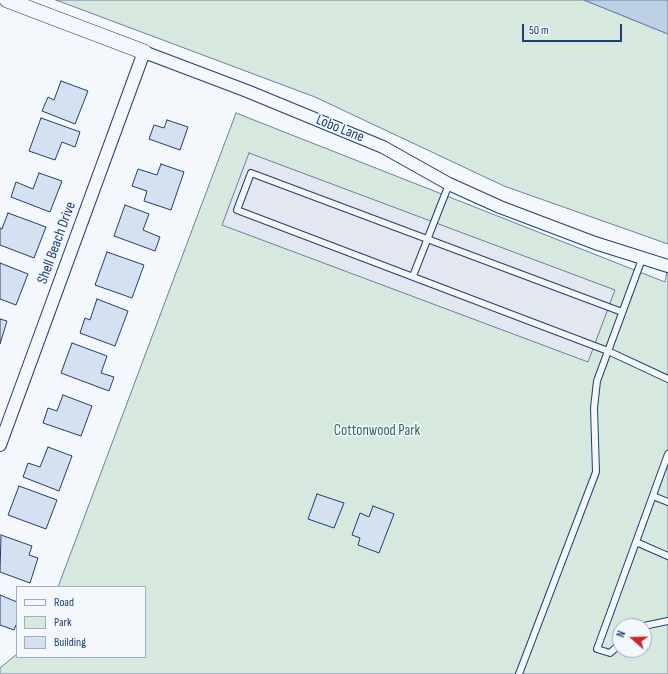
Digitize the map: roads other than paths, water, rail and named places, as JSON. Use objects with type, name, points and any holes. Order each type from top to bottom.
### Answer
[{"type":"street","name":"Lobo Lane","points":[[7,0],[247,91],[383,147],[449,184],[500,207],[595,243],[668,266]]},
{"type":"street","name":"Shell Beach Drive","points":[[0,445],[144,52]]},
{"type":"lane","points":[[622,312],[251,173],[238,210],[608,351],[668,379]]},
{"type":"lane","points":[[413,276],[449,184]]},
{"type":"lane","points":[[519,674],[596,472],[594,408],[597,381],[642,259]]},
{"type":"lane","points":[[612,651],[610,653],[597,650],[668,456]]},
{"type":"lane","points":[[653,496],[668,502]]},
{"type":"lane","points":[[636,542],[668,556]]},
{"type":"lane","points":[[652,624],[668,620]]},
{"type":"water","points":[[584,0],[668,0],[668,34]]},
{"type":"park label","name":"Cottonwood Park","points":[[377,431]]}]
